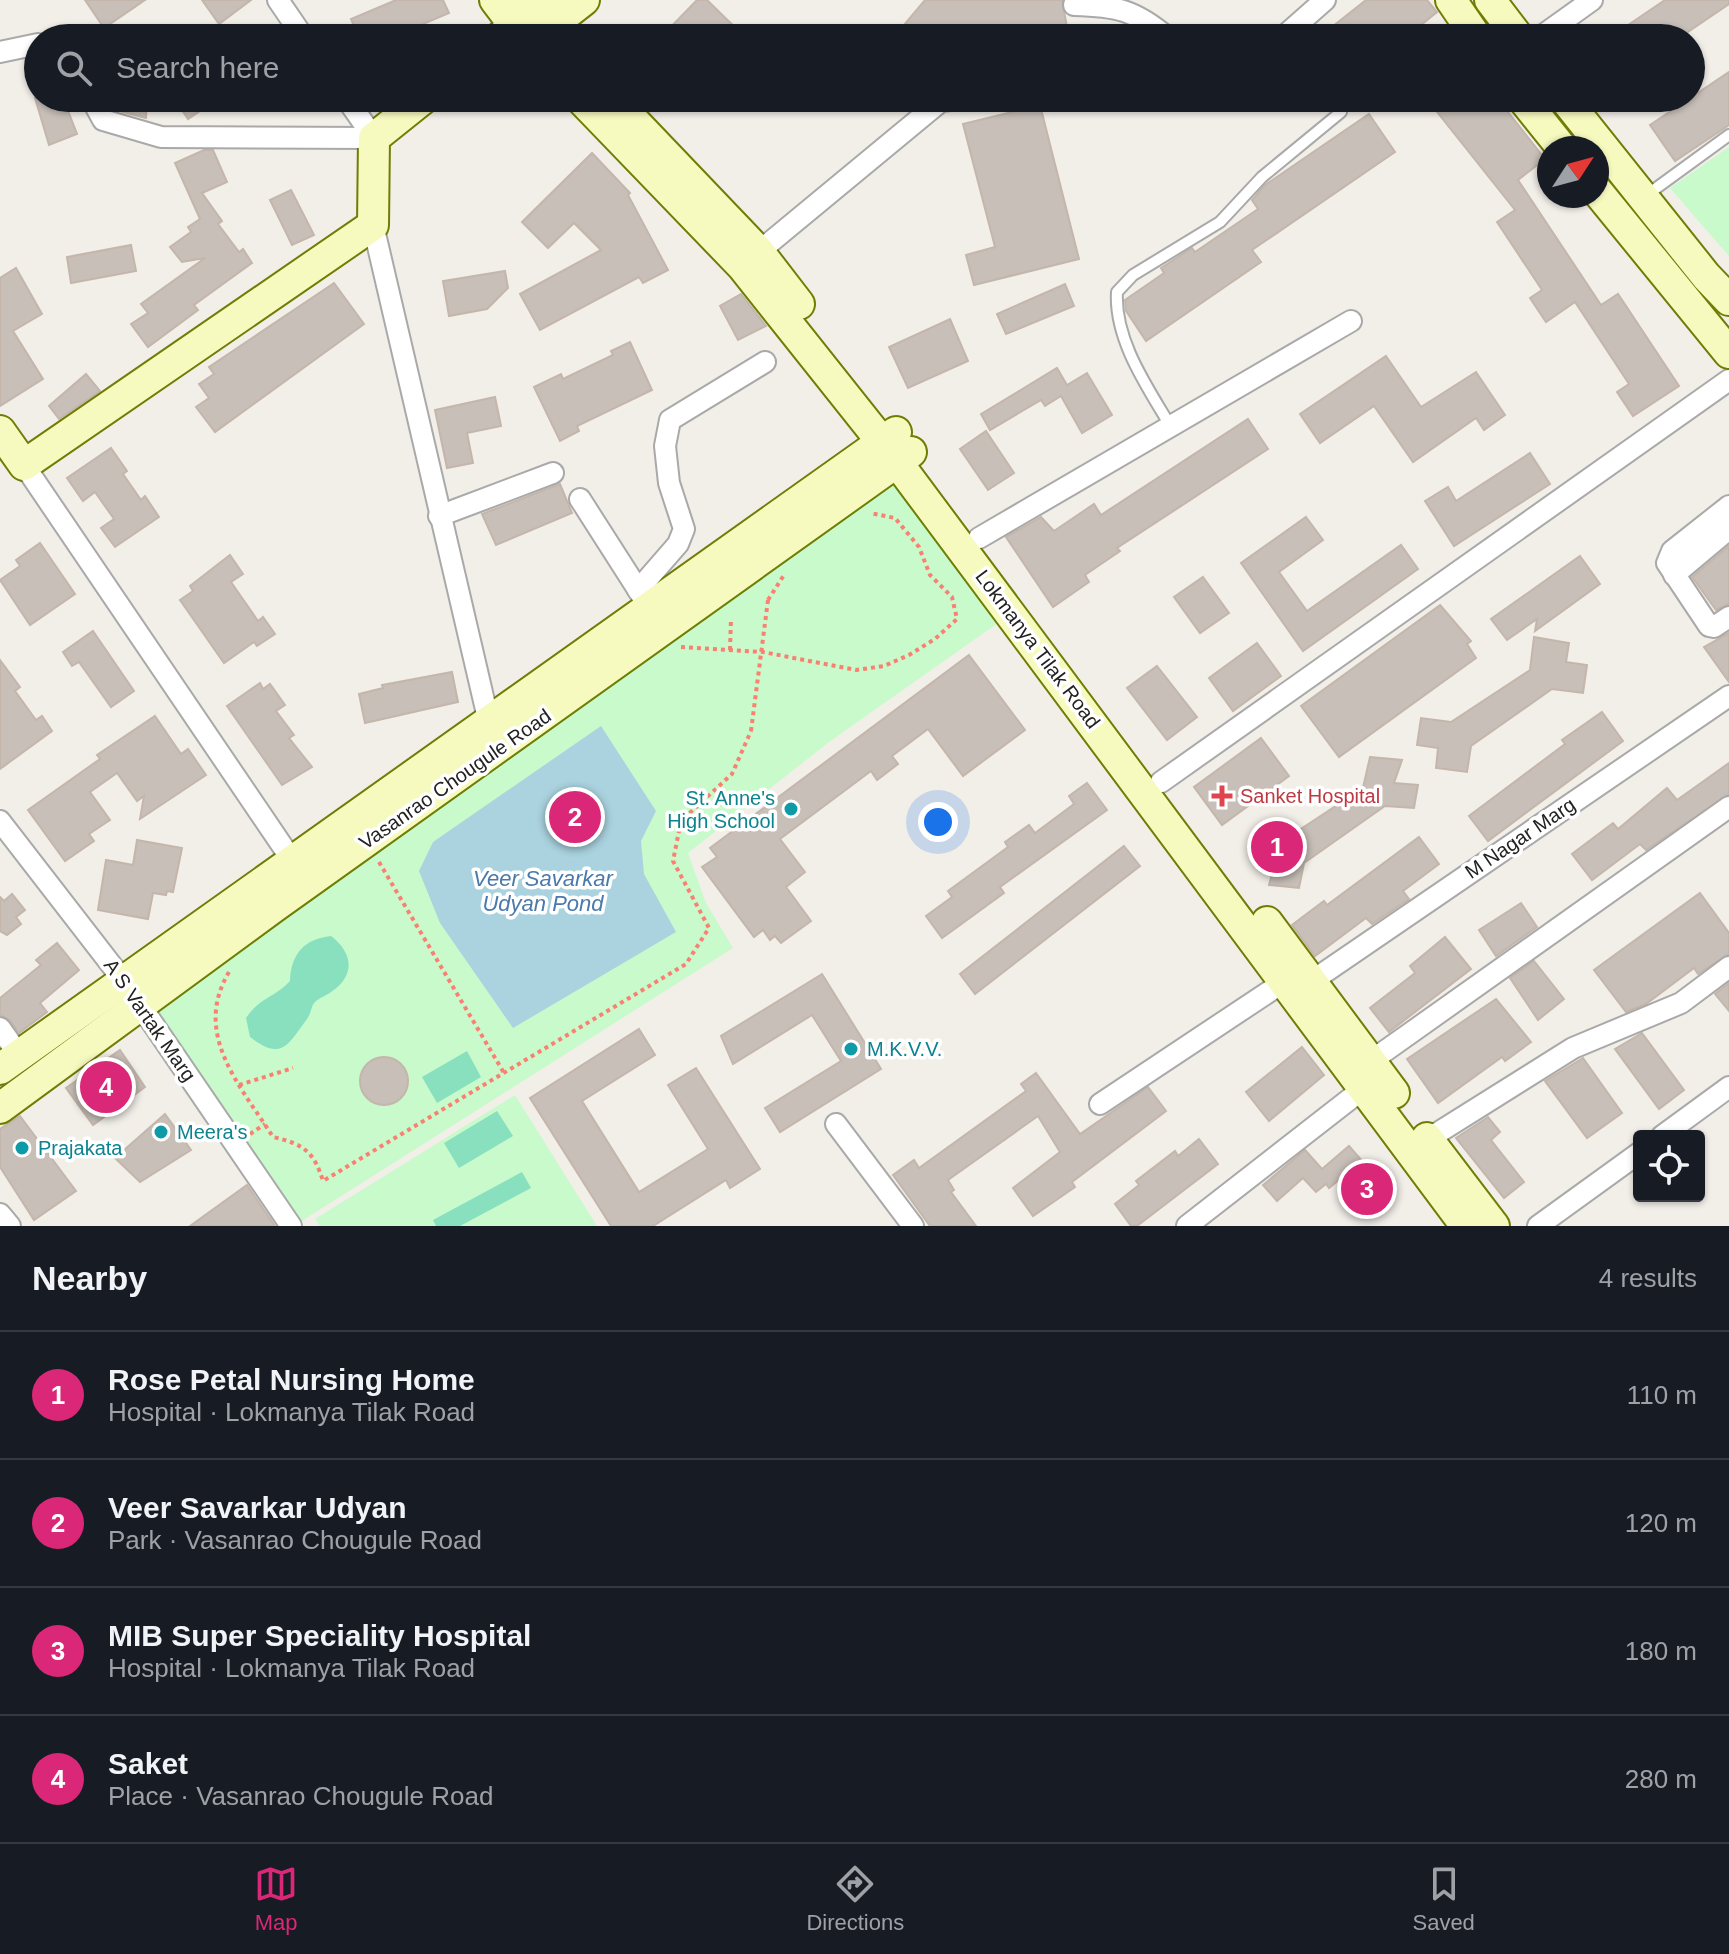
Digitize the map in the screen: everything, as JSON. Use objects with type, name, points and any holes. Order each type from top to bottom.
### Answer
[{"type":"street","points":[[278,0],[294,24]]},
{"type":"street","points":[[495,0],[530,23],[584,0]]},
{"type":"street","points":[[1298,24],[1325,0]]},
{"type":"street","points":[[1451,0],[1467,24]]},
{"type":"street","points":[[1490,0],[1508,24]]},
{"type":"street","points":[[1559,24],[1592,0]]},
{"type":"street","points":[[1074,5],[1115,6],[1152,24]]},
{"type":"street","points":[[0,52],[24,47]]},
{"type":"street","points":[[99,112],[103,120],[161,137],[374,138],[406,112]]},
{"type":"street","points":[[356,112],[374,138],[373,225],[492,737]]},
{"type":"street","name":"Lokmanya Tilak Road","points":[[593,112],[669,195],[751,259]]},
{"type":"street","name":"Lokmanya Tilak Road","points":[[624,112],[751,259],[897,447],[1299,981],[1428,1139],[1494,1226]]},
{"type":"street","points":[[751,259],[928,112]]},
{"type":"street","points":[[1533,112],[1552,136]]},
{"type":"street","points":[[1575,112],[1642,198],[1729,300]]},
{"type":"street","points":[[1609,206],[1729,353]]},
{"type":"street","points":[[24,465],[373,225]]},
{"type":"street","points":[[979,538],[1351,321]]},
{"type":"street","points":[[580,499],[645,599],[684,529],[669,483],[665,446],[670,420],[765,362]]},
{"type":"street","points":[[1161,782],[1729,380]]},
{"type":"street","points":[[0,431],[300,871]]},
{"type":"street","name":"Lokmanya Tilak Road","points":[[897,447],[979,538],[1161,782],[1299,981]]},
{"type":"street","name":"Vasanrao Chougule Road","points":[[492,737],[645,599],[897,447]]},
{"type":"street","name":"Vasanrao Chougule Road","points":[[10,1062],[123,980],[300,871],[897,447]]},
{"type":"street","points":[[439,516],[553,473]]},
{"type":"street","points":[[1729,506],[1668,556],[1667,563],[1709,626],[1714,627],[1729,617]]},
{"type":"street","points":[[1674,575],[1729,529]]},
{"type":"street","name":"M Nagar Marg","points":[[1100,1104],[1299,981],[1729,696]]},
{"type":"street","points":[[1187,1226],[1372,1074],[1729,807]]},
{"type":"street","name":"A S Vartak Marg","points":[[0,821],[123,980],[291,1226]]},
{"type":"street","name":"Vasanrao Chougule Road","points":[[0,1108],[140,1005],[300,871]]},
{"type":"street","points":[[1428,1139],[1573,1048],[1681,1003],[1729,967]]},
{"type":"street","points":[[0,1028],[10,1062]]},
{"type":"street","name":"Lokmanya Tilak Road","points":[[1372,1074],[1466,1226]]},
{"type":"street","points":[[1670,1130],[1729,1087]]},
{"type":"street","points":[[836,1124],[913,1226]]},
{"type":"street","points":[[1538,1226],[1633,1157]]},
{"type":"street","points":[[0,1214],[10,1226]]},
{"type":"lane","points":[[1171,427],[1134,363],[1116,308],[1117,292],[1133,275],[1220,222],[1262,177],[1341,112]]},
{"type":"lane","points":[[1642,198],[1729,135]]},
{"type":"path","points":[[682,646],[763,652],[856,670],[884,666],[935,639],[957,619],[952,597],[930,575],[919,547],[895,518]]},
{"type":"path","points":[[214,1003],[222,1058],[273,1137],[290,1141],[315,1156],[323,1181],[686,964],[709,928],[673,861],[681,821],[732,774],[751,731],[768,600],[784,574]]},
{"type":"path","points":[[730,650],[731,619]]},
{"type":"path","points":[[379,862],[504,1073]]},
{"type":"path","points":[[239,1085],[293,1068]]},
{"type":"green space","points":[[1729,147],[1729,256],[1670,188]]},
{"type":"green space","points":[[890,474],[998,623],[829,742],[688,853],[706,903],[733,948],[297,1224],[151,1008]]},
{"type":"green space","points":[[331,936],[347,957],[349,964],[345,978],[315,1002],[307,1019],[283,1047],[270,1048],[250,1037],[246,1018],[251,1011],[290,981],[296,956],[306,944]]},
{"type":"green space","points":[[467,1051],[481,1077],[437,1103],[422,1077]]},
{"type":"green space","points":[[515,1095],[597,1226],[320,1226],[315,1219]]},
{"type":"green space","points":[[497,1111],[513,1136],[459,1168],[444,1143]]},
{"type":"green space","points":[[522,1172],[531,1188],[460,1226],[436,1226],[433,1220]]},
{"type":"water","name":"Veer Savarkar Udyan Pond","points":[[601,726],[656,811],[641,841],[644,874],[676,932],[513,1028],[440,923],[419,871],[433,842]]},
{"type":"building","points":[[85,0],[145,0],[110,24],[101,24]]},
{"type":"building","points":[[202,0],[251,0],[219,24]]},
{"type":"building","points":[[396,0],[443,0],[449,13],[423,24],[353,24],[351,19]]},
{"type":"building","points":[[697,0],[707,0],[732,24],[674,24]]},
{"type":"building","points":[[925,0],[1062,0],[1066,24],[905,24]]},
{"type":"building","points":[[1366,0],[1427,0],[1437,12],[1422,24],[1336,24]]},
{"type":"building","points":[[1665,0],[1729,0],[1729,4],[1700,24],[1630,24]]},
{"type":"building","points":[[1729,72],[1729,125],[1675,161],[1650,125],[1669,112],[1705,112],[1705,88]]},
{"type":"building","points":[[39,112],[68,112],[77,134],[49,145]]},
{"type":"building","points":[[123,112],[146,112],[146,118]]},
{"type":"building","points":[[183,112],[198,112],[188,119]]},
{"type":"building","points":[[1012,112],[1042,112],[1079,259],[974,285],[966,255],[995,247],[963,124]]},
{"type":"building","points":[[1437,112],[1508,112],[1537,149],[1537,165],[1518,180],[1601,305],[1618,294],[1679,386],[1633,416],[1617,392],[1629,384],[1575,302],[1546,322],[1530,298],[1542,290],[1497,222],[1515,210]]},
{"type":"building","points":[[1369,114],[1395,152],[1252,250],[1261,262],[1146,341],[1126,311],[1125,300],[1164,273],[1161,268],[1192,248],[1195,252],[1258,209],[1252,200],[1265,185]]},
{"type":"building","points":[[204,150],[213,150],[227,182],[202,193],[222,221],[218,224],[239,252],[243,249],[252,263],[194,305],[198,310],[148,347],[131,324],[148,313],[141,304],[205,258],[182,262],[170,247],[191,232],[188,227],[200,219],[175,163]]},
{"type":"building","points":[[592,153],[630,193],[628,195],[668,270],[643,283],[639,277],[540,330],[520,294],[601,250],[574,223],[548,248],[522,222]]},
{"type":"building","points":[[291,190],[314,235],[292,245],[270,200]]},
{"type":"building","points":[[131,245],[136,271],[71,283],[67,257]]},
{"type":"building","points":[[16,268],[42,314],[13,331],[43,379],[0,406],[0,278]]},
{"type":"building","points":[[505,271],[508,288],[487,309],[449,316],[443,281]]},
{"type":"building","points":[[334,283],[364,324],[215,432],[196,407],[209,398],[199,384],[214,374],[209,367]]},
{"type":"building","points":[[1065,284],[1074,306],[1006,334],[997,314]]},
{"type":"building","points":[[741,294],[766,326],[738,340],[720,306]]},
{"type":"building","points":[[950,319],[968,361],[908,388],[889,347]]},
{"type":"building","points":[[630,342],[652,390],[577,426],[579,431],[560,441],[534,387],[561,374],[563,379],[613,355],[611,351]]},
{"type":"building","points":[[1386,356],[1421,407],[1476,372],[1505,415],[1484,430],[1476,418],[1413,462],[1374,406],[1320,443],[1300,414]]},
{"type":"building","points":[[1057,368],[1067,385],[1087,373],[1112,415],[1082,433],[1061,396],[1045,406],[1041,400],[990,430],[981,414]]},
{"type":"building","points":[[86,374],[100,391],[59,419],[49,406]]},
{"type":"building","points":[[495,397],[501,426],[467,433],[473,463],[447,468],[435,410]]},
{"type":"building","points":[[1248,419],[1268,449],[1117,548],[1120,551],[1085,575],[1089,582],[1053,607],[1006,537],[1041,517],[1054,531],[1094,504],[1101,515]]},
{"type":"building","points":[[986,431],[1014,473],[988,490],[960,449]]},
{"type":"building","points":[[111,448],[127,471],[123,474],[141,500],[145,496],[159,517],[115,547],[101,528],[114,519],[95,492],[83,501],[67,478]]},
{"type":"building","points":[[1530,453],[1550,484],[1454,546],[1425,501],[1448,487],[1456,501]]},
{"type":"building","points":[[560,484],[572,513],[496,545],[482,514]]},
{"type":"building","points":[[1306,517],[1323,540],[1279,572],[1307,611],[1401,545],[1418,569],[1303,651],[1241,563]]},
{"type":"building","points":[[40,543],[75,594],[30,625],[0,580],[20,566],[16,560]]},
{"type":"building","points":[[1729,546],[1729,604],[1716,610],[1692,577]]},
{"type":"building","points":[[230,555],[243,574],[231,582],[258,621],[263,617],[275,634],[257,646],[254,642],[224,663],[180,600],[193,591],[190,586]]},
{"type":"building","points":[[1580,556],[1600,584],[1535,631],[1537,619],[1507,640],[1491,619]]},
{"type":"building","points":[[1203,577],[1229,613],[1200,633],[1174,597]]},
{"type":"building","points":[[1440,605],[1471,641],[1467,644],[1476,658],[1339,757],[1301,706]]},
{"type":"building","points":[[93,631],[134,691],[111,707],[79,662],[72,666],[63,652]]},
{"type":"building","points":[[1729,633],[1729,682],[1704,647]]},
{"type":"building","points":[[1534,637],[1569,643],[1566,662],[1587,665],[1583,693],[1552,689],[1471,746],[1467,772],[1436,768],[1438,748],[1417,745],[1421,718],[1451,722],[1530,670]]},
{"type":"building","points":[[1257,643],[1281,676],[1233,711],[1209,678]]},
{"type":"building","name":"St. Anne's High School","points":[[969,655],[1025,730],[963,776],[928,729],[892,756],[898,764],[877,780],[871,771],[780,839],[805,872],[786,887],[811,921],[781,943],[775,936],[770,940],[763,930],[754,937],[702,867],[717,857],[710,848]]},
{"type":"building","points":[[0,660],[20,687],[15,691],[36,720],[42,716],[52,731],[0,769]]},
{"type":"building","points":[[1157,666],[1197,717],[1167,740],[1127,688]]},
{"type":"building","points":[[452,672],[458,702],[365,723],[359,694],[383,688],[382,685]]},
{"type":"building","points":[[260,683],[263,689],[270,684],[285,705],[276,711],[294,735],[289,738],[312,767],[282,785],[227,706]]},
{"type":"building","points":[[1602,712],[1623,741],[1488,841],[1469,816],[1565,744],[1562,740]]},
{"type":"building","points":[[155,716],[181,754],[188,749],[206,775],[140,819],[144,796],[137,801],[117,773],[90,792],[110,820],[89,834],[94,841],[65,861],[28,810],[100,759],[97,755]]},
{"type":"building","points":[[1261,738],[1289,776],[1222,825],[1194,787]]},
{"type":"building","points":[[1370,757],[1402,760],[1394,783],[1418,785],[1414,808],[1385,806],[1304,863],[1299,888],[1269,885],[1275,863],[1253,861],[1256,837],[1284,840],[1363,788]]},
{"type":"building","points":[[1729,763],[1729,794],[1646,850],[1640,844],[1592,880],[1572,854],[1613,823],[1618,829],[1667,788],[1677,800]]},
{"type":"building","points":[[1087,783],[1107,810],[1000,887],[1004,893],[942,938],[926,916],[952,897],[948,891],[1008,847],[1005,842],[1029,825],[1035,833],[1074,804],[1069,796]]},
{"type":"building","points":[[1419,837],[1439,864],[1403,891],[1409,899],[1372,924],[1366,918],[1315,956],[1292,925],[1324,901],[1327,905]]},
{"type":"building","points":[[137,840],[182,848],[173,892],[167,891],[166,895],[153,893],[148,919],[98,910],[106,860],[133,865]]},
{"type":"building","points":[[1124,846],[1140,866],[975,994],[960,974]]},
{"type":"building","points":[[1700,893],[1729,933],[1729,954],[1698,974],[1694,968],[1646,1004],[1626,1012],[1594,970]]},
{"type":"building","points":[[12,894],[25,910],[16,917],[21,924],[7,935],[0,931],[0,897],[4,901]]},
{"type":"building","points":[[1521,903],[1537,927],[1496,956],[1479,930]]},
{"type":"building","points":[[1445,937],[1471,969],[1389,1032],[1370,1008],[1415,973],[1410,966]]},
{"type":"building","points":[[57,943],[79,970],[40,1003],[47,1012],[19,1033],[10,1020],[0,1015],[0,998],[41,965],[36,960]]},
{"type":"building","points":[[1534,961],[1564,999],[1538,1020],[1510,978]]},
{"type":"building","name":"M.K.V.V.","points":[[822,974],[881,1069],[780,1132],[765,1108],[841,1061],[812,1015],[733,1064],[721,1036]]},
{"type":"building","points":[[1729,983],[1729,1011],[1715,994]]},
{"type":"building","points":[[1496,999],[1531,1042],[1505,1061],[1502,1057],[1438,1103],[1407,1059]]},
{"type":"building","points":[[639,1029],[655,1055],[582,1101],[639,1192],[708,1149],[668,1085],[696,1068],[760,1169],[730,1188],[726,1180],[653,1226],[611,1226],[530,1098]]},
{"type":"building","points":[[1642,1033],[1684,1090],[1659,1109],[1615,1049]]},
{"type":"building","points":[[1302,1047],[1324,1075],[1269,1121],[1246,1092]]},
{"type":"building","points":[[120,1050],[145,1087],[93,1125],[66,1088]]},
{"type":"building","points":[[384,1057],[401,1064],[408,1081],[401,1098],[384,1105],[367,1098],[360,1081],[367,1064]]},
{"type":"building","points":[[1583,1058],[1622,1113],[1587,1138],[1545,1081]]},
{"type":"building","points":[[1036,1073],[1080,1134],[1148,1087],[1166,1111],[1072,1182],[1075,1187],[1033,1216],[1013,1188],[1060,1152],[1038,1116],[948,1180],[954,1190],[951,1192],[976,1226],[930,1226],[893,1175],[914,1160],[919,1168],[1026,1091],[1021,1084]]},
{"type":"building","name":"Meera's","points":[[165,1114],[191,1150],[140,1182],[115,1158]]},
{"type":"building","name":"Prajakata","points":[[20,1116],[76,1191],[34,1220],[0,1167],[0,1129]]},
{"type":"building","points":[[1488,1117],[1500,1132],[1491,1140],[1524,1182],[1504,1198],[1456,1138]]},
{"type":"building","points":[[1199,1139],[1218,1164],[1137,1226],[1131,1226],[1115,1204],[1139,1185],[1136,1181],[1175,1151],[1178,1156]]},
{"type":"building","points":[[1349,1146],[1385,1187],[1368,1202],[1345,1175],[1329,1188],[1326,1184],[1316,1192],[1303,1178],[1277,1201],[1263,1185],[1305,1150],[1322,1169]]},
{"type":"building","points":[[247,1185],[275,1226],[190,1226]]},
{"type":"place","name":"Sanket Hospital","points":[[1222,796]]},
{"type":"place","name":"St. Anne's High School","points":[[791,809]]},
{"type":"place","name":"Veer Savarkar Udyan","points":[[575,817]]},
{"type":"place","name":"Rose Petal Nursing Home","points":[[1277,847]]},
{"type":"place","name":"M.K.V.V.","points":[[851,1049]]},
{"type":"place","name":"Saket","points":[[106,1087]]},
{"type":"place","name":"Meera's","points":[[161,1132]]},
{"type":"place","name":"Prajakata","points":[[22,1148]]},
{"type":"place","name":"MIB Super Speciality Hospital","points":[[1367,1189]]}]
